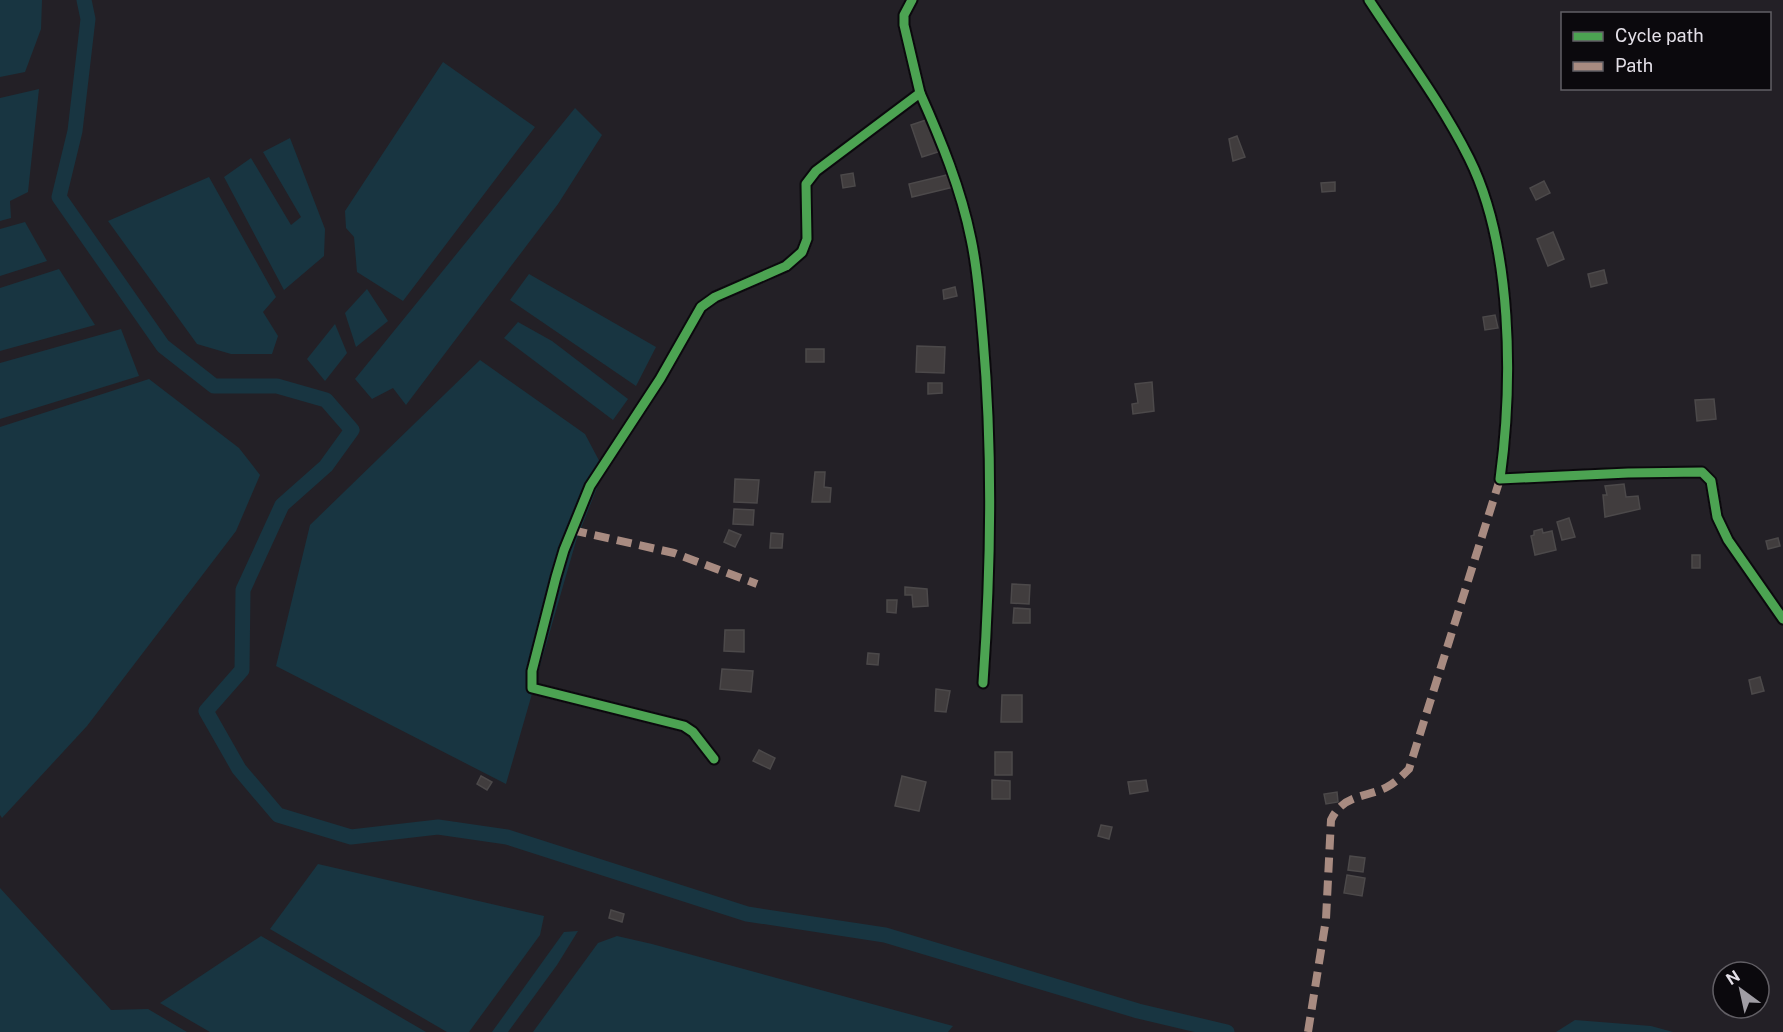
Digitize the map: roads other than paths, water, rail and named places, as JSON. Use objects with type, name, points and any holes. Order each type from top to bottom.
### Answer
[{"type":"street","points":[[912,0],[904,15],[904,25],[920,93],[955,181],[971,238],[980,303],[990,417],[987,627],[983,683]]},
{"type":"street","points":[[1370,0],[1453,128],[1473,168],[1491,220],[1498,251],[1505,329],[1507,415],[1500,479],[1702,472],[1711,481],[1717,517],[1728,540],[1783,620]]},
{"type":"street","points":[[714,759],[693,732],[684,726],[532,688],[532,671],[564,550],[590,486],[660,378],[702,307],[714,297],[786,266],[802,252],[807,239],[806,184],[816,171],[920,93]]},
{"type":"water","points":[[0,0],[42,0],[41,29],[25,72],[0,77]]},
{"type":"water","points":[[443,62],[535,127],[403,301],[357,272],[354,237],[346,228],[345,211]]},
{"type":"water","points":[[39,89],[28,192],[10,201],[11,218],[0,221],[0,98]]},
{"type":"water","points":[[575,108],[602,135],[558,204],[406,405],[393,388],[372,399],[355,379]]},
{"type":"water","points":[[290,138],[325,229],[324,256],[284,290],[224,177],[251,158],[291,225],[301,217],[263,152]]},
{"type":"water","points":[[209,177],[276,297],[263,312],[278,336],[272,354],[231,354],[197,344],[108,221]]},
{"type":"water","points":[[25,222],[47,261],[0,276],[0,229]]},
{"type":"water","points":[[59,269],[95,325],[0,351],[0,288]]},
{"type":"water","points":[[529,274],[656,347],[636,386],[510,300]]},
{"type":"water","points":[[367,289],[388,321],[356,347],[345,313]]},
{"type":"water","points":[[518,322],[552,341],[628,399],[613,420],[504,338]]},
{"type":"water","points":[[335,324],[347,353],[325,381],[307,359]]},
{"type":"water","points":[[121,329],[139,376],[0,419],[0,363]]},
{"type":"water","points":[[480,360],[585,434],[604,470],[576,541],[506,784],[276,666],[310,525]]},
{"type":"water","points":[[149,379],[239,448],[260,475],[236,531],[87,726],[2,818],[0,815],[0,427]]},
{"type":"water","points":[[318,864],[544,916],[540,935],[469,1032],[447,1032],[270,929]]},
{"type":"water","points":[[0,888],[111,1010],[148,1009],[187,1032],[0,1032]]},
{"type":"water","points":[[578,931],[557,965],[508,1032],[492,1032],[564,932]]},
{"type":"water","points":[[261,936],[426,1032],[210,1032],[160,1003]]},
{"type":"water","points":[[617,936],[953,1026],[948,1032],[533,1032],[598,943]]},
{"type":"water","points":[[1575,1020],[1651,1026],[1673,1032],[1556,1032]]},
{"type":"waterway","points":[[84,0],[88,19],[75,131],[59,197],[163,346],[214,386],[277,386],[326,400],[352,430],[326,466],[282,505],[243,590],[242,670],[206,711],[239,769],[278,815],[351,837],[438,827],[507,837],[747,914],[885,935],[1138,1011],[1227,1032]]}]
